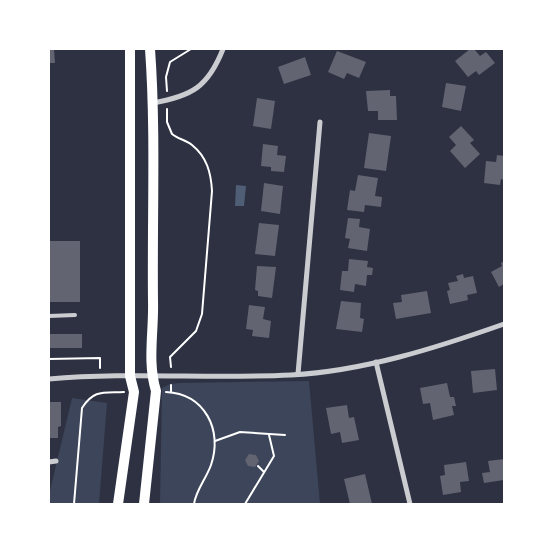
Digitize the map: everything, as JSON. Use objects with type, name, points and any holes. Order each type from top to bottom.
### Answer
[{"type":"main road","points":[[118,504],[134,392],[130,376],[130,49]]},
{"type":"main road","points":[[144,504],[156,391],[150,375],[153,318],[153,103],[150,49]]},
{"type":"street","points":[[153,103],[184,96],[201,86],[214,69],[223,49]]},
{"type":"street","points":[[298,374],[320,122]]},
{"type":"street","points":[[49,379],[150,375],[298,374],[376,362],[504,324]]},
{"type":"street","points":[[376,362],[410,504]]},
{"type":"street","points":[[49,462],[56,461]]},
{"type":"lane","points":[[49,316],[75,315]]},
{"type":"path","points":[[170,357],[196,332],[202,314],[212,191],[211,174],[203,156],[191,144],[172,134],[167,122],[167,69],[170,62],[191,49]]},
{"type":"path","points":[[49,358],[100,358],[100,377]]},
{"type":"path","points":[[156,391],[170,391],[190,397],[203,408],[210,420],[215,441],[212,462],[195,495],[194,504]]},
{"type":"path","points":[[74,504],[82,408],[89,397],[100,392],[134,392]]},
{"type":"path","points":[[215,441],[240,432],[285,435]]},
{"type":"path","points":[[245,504],[274,456],[269,435]]},
{"type":"path","points":[[258,466],[264,472]]},
{"type":"shaded area","points":[[236,185],[246,186],[244,206],[235,206]]},
{"type":"shaded area","points":[[309,381],[320,504],[160,504],[162,388],[170,384],[179,383]]},
{"type":"shaded area","points":[[72,398],[107,403],[99,504],[49,504],[49,495]]},
{"type":"building","points":[[49,49],[54,49],[55,63],[49,63]]},
{"type":"building","points":[[470,49],[474,49],[480,56],[486,52],[495,63],[479,75],[476,71],[468,77],[455,61]]},
{"type":"building","points":[[337,51],[366,62],[359,78],[347,73],[344,79],[328,72]]},
{"type":"building","points":[[305,57],[311,75],[284,84],[278,67]]},
{"type":"building","points":[[446,83],[466,86],[461,111],[442,107]]},
{"type":"building","points":[[390,90],[390,96],[396,96],[397,120],[378,120],[378,111],[368,111],[366,91]]},
{"type":"building","points":[[257,98],[275,101],[271,129],[253,126]]},
{"type":"building","points":[[461,126],[474,140],[470,143],[480,154],[465,168],[450,151],[456,145],[449,137]]},
{"type":"building","points":[[369,133],[391,136],[386,171],[364,168]]},
{"type":"building","points":[[263,144],[278,146],[277,155],[286,156],[284,172],[271,171],[271,167],[261,166]]},
{"type":"building","points":[[497,155],[504,156],[504,180],[501,179],[500,185],[484,183],[486,161],[496,162]]},
{"type":"building","points":[[358,175],[378,178],[375,196],[382,197],[381,207],[365,205],[364,212],[347,210],[350,190],[355,191]]},
{"type":"building","points":[[264,183],[283,186],[280,214],[261,211]]},
{"type":"building","points":[[348,218],[360,219],[359,227],[370,229],[367,251],[348,248],[350,239],[345,238]]},
{"type":"building","points":[[259,223],[279,225],[275,256],[255,254]]},
{"type":"building","points":[[50,241],[80,241],[80,302],[50,302]]},
{"type":"building","points":[[349,259],[368,261],[367,267],[373,268],[372,275],[367,275],[366,286],[355,284],[354,292],[340,290],[342,271],[348,271]]},
{"type":"building","points":[[504,261],[504,284],[499,287],[491,272],[502,266],[501,263]]},
{"type":"building","points":[[257,266],[276,267],[272,298],[258,296],[258,291],[255,290]]},
{"type":"building","points":[[463,274],[464,278],[473,276],[477,293],[467,295],[468,300],[450,304],[447,291],[450,290],[448,283],[458,281],[456,276]]},
{"type":"building","points":[[427,291],[431,313],[396,319],[393,303],[402,302],[401,295]]},
{"type":"building","points":[[341,301],[361,303],[360,318],[364,319],[362,332],[336,329]]},
{"type":"building","points":[[249,305],[265,307],[263,319],[271,321],[269,338],[252,336],[253,330],[246,329]]},
{"type":"building","points":[[49,334],[82,334],[82,348],[49,348]]},
{"type":"building","points":[[495,369],[497,390],[473,393],[471,371]]},
{"type":"building","points":[[447,383],[450,397],[454,397],[456,406],[452,406],[454,415],[433,420],[430,403],[423,404],[420,388]]},
{"type":"building","points":[[49,402],[61,402],[61,426],[58,427],[58,438],[49,438]]},
{"type":"building","points":[[347,405],[349,418],[354,417],[359,440],[342,443],[340,432],[331,434],[326,408]]},
{"type":"building","points":[[249,454],[256,455],[259,461],[255,467],[248,466],[245,460]]},
{"type":"building","points":[[504,459],[504,480],[484,483],[482,473],[490,472],[488,461]]},
{"type":"building","points":[[466,462],[469,481],[460,482],[461,492],[443,495],[440,476],[445,475],[444,465]]},
{"type":"building","points":[[365,474],[372,504],[350,504],[344,479]]}]
